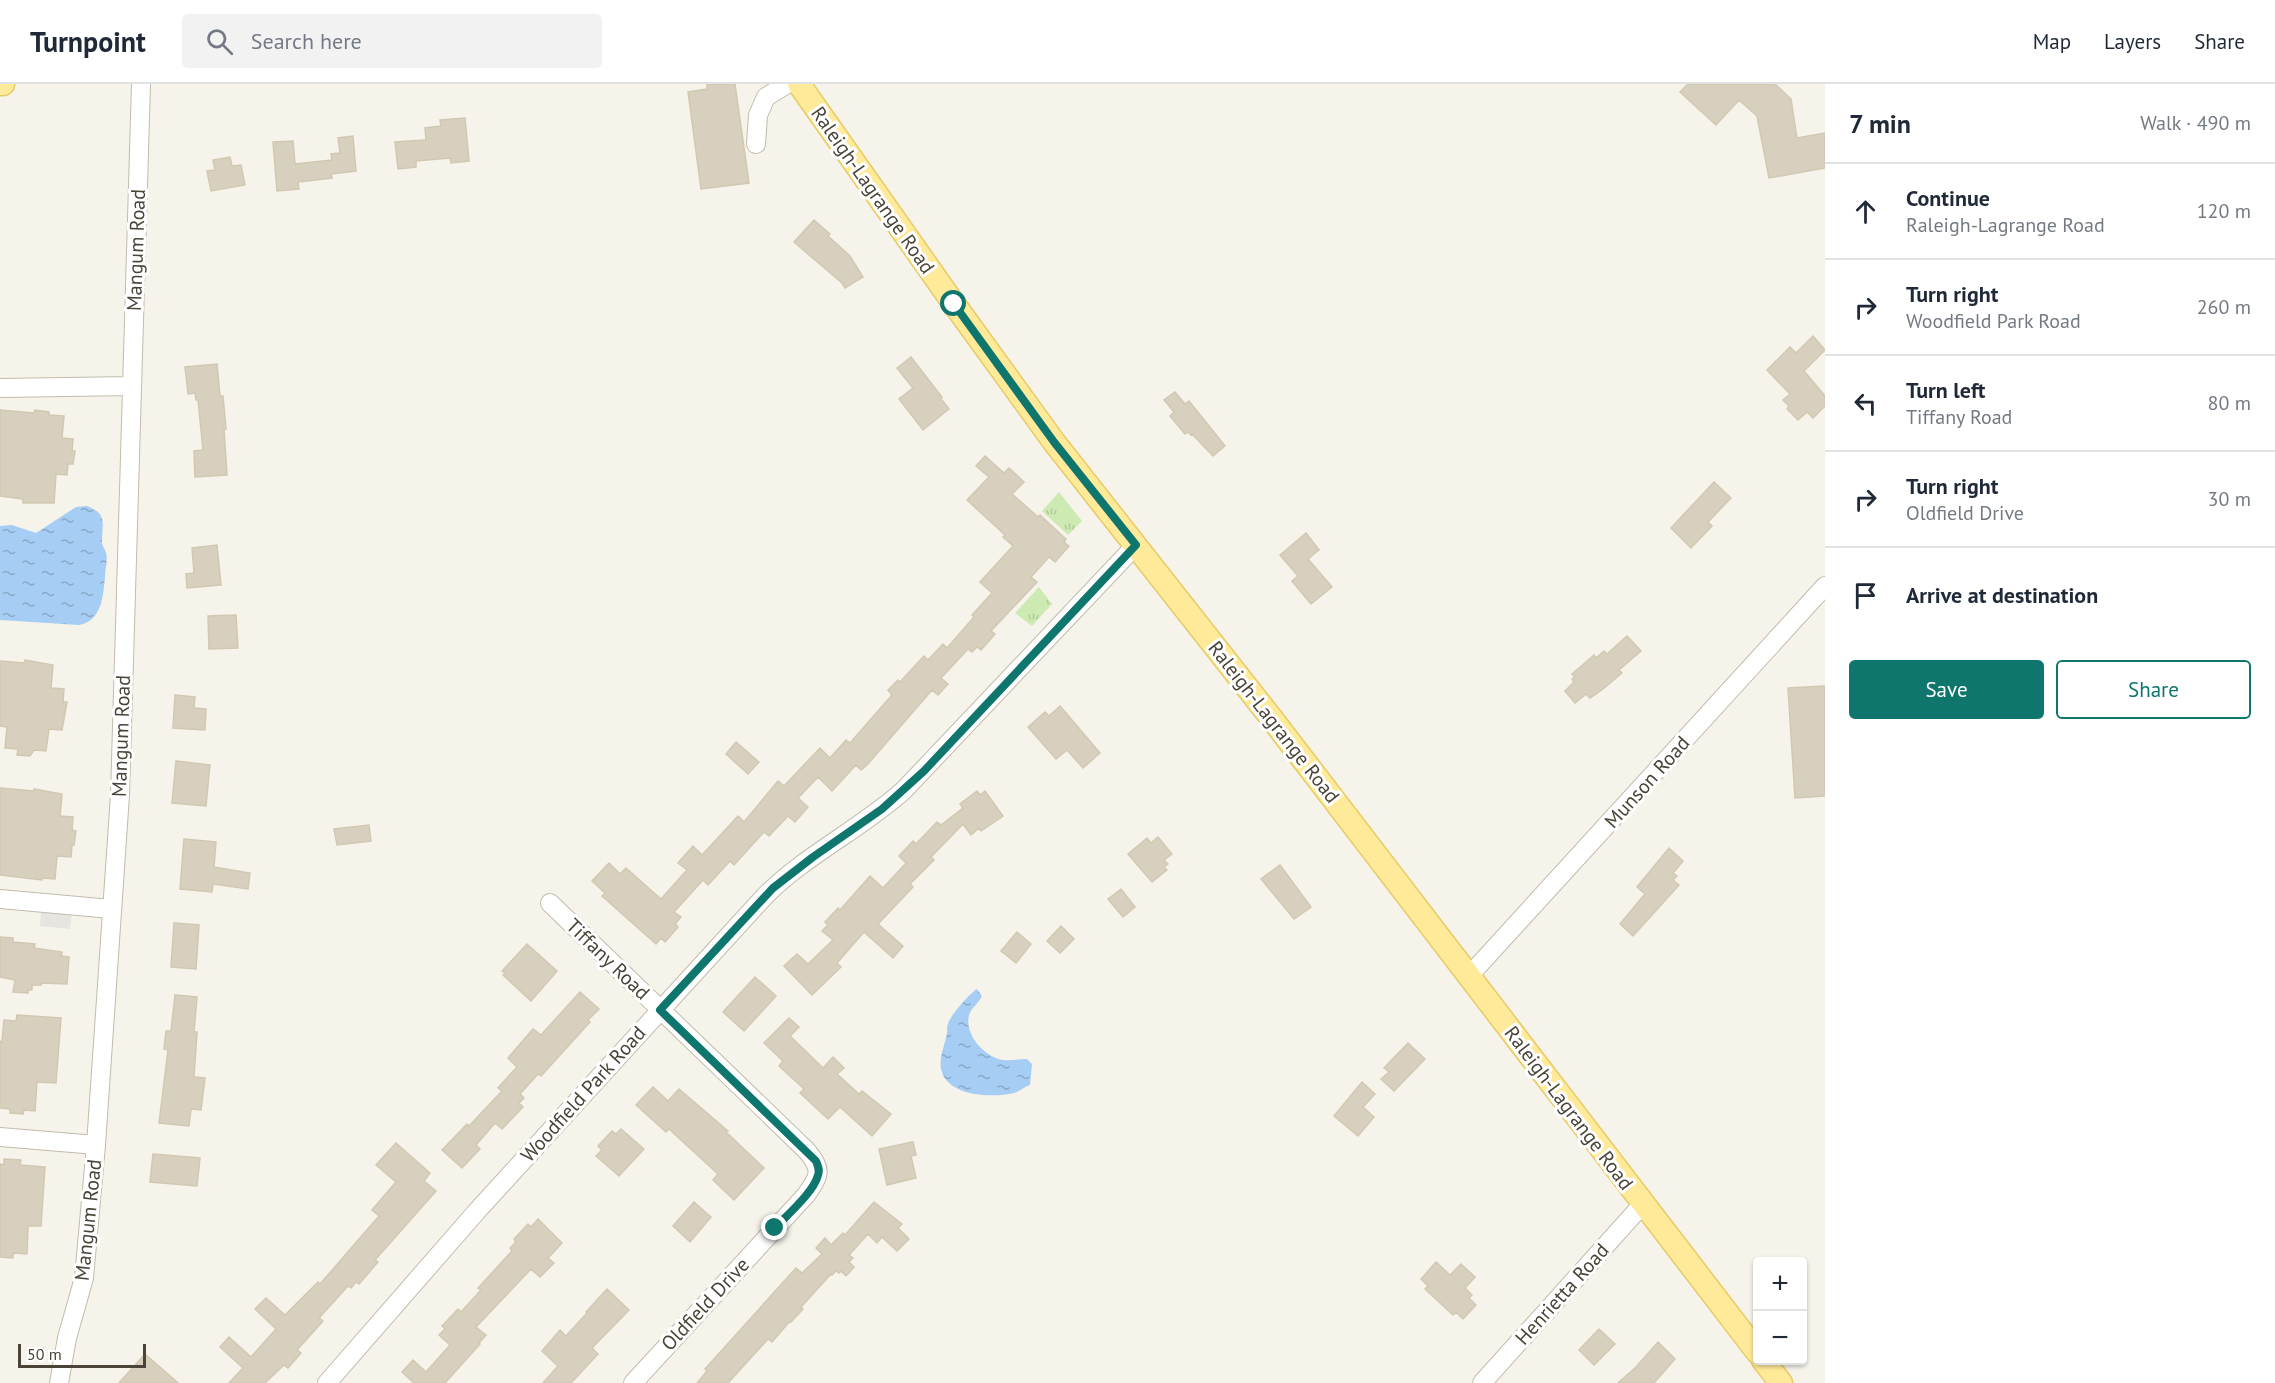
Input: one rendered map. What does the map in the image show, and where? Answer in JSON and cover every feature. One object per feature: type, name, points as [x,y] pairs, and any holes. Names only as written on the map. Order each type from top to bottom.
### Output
[{"type":"main road","name":"Raleigh-Lagrange Road","points":[[799,84],[1054,442],[1279,728],[1642,1205],[1753,1347]]},
{"type":"main road","points":[[1767,1365],[1781,1383]]},
{"type":"street","name":"Mangum Road","points":[[59,1383],[67,1338],[84,1278],[96,1144],[120,795],[141,84]]},
{"type":"street","points":[[756,144],[758,115],[766,97],[787,84]]},
{"type":"street","points":[[0,388],[132,386]]},
{"type":"street","name":"Woodfield Park Road","points":[[327,1383],[477,1211],[773,888],[882,809],[924,771],[1136,545]]},
{"type":"street","name":"Munson Road","points":[[1468,977],[1825,586]]},
{"type":"street","points":[[0,899],[111,909]]},
{"type":"street","name":"Tiffany Road","points":[[550,903],[807,1150],[819,1168]]},
{"type":"street","points":[[0,1137],[96,1144]]},
{"type":"street","name":"Oldfield Drive","points":[[633,1383],[806,1195],[818,1176],[819,1168]]},
{"type":"street","name":"Henrietta Road","points":[[1482,1383],[1642,1205]]},
{"type":"green space","points":[[1059,492],[1082,521],[1068,535],[1042,511]]},
{"type":"green space","points":[[1039,587],[1052,604],[1032,626],[1015,613]]},
{"type":"shaded area","points":[[41,911],[72,914],[70,929],[40,926]]},
{"type":"water","points":[[87,506],[101,516],[102,544],[107,556],[103,592],[97,613],[87,623],[79,625],[0,620],[0,526],[12,525],[36,533],[76,507]]},
{"type":"water","points":[[977,989],[982,996],[970,1012],[968,1023],[977,1044],[996,1058],[1027,1059],[1032,1064],[1030,1085],[1014,1093],[983,1095],[961,1090],[945,1078],[941,1069],[941,1055],[949,1021]]},
{"type":"building","points":[[707,84],[735,84],[749,183],[701,189],[688,92],[707,89]]},
{"type":"building","points":[[1688,84],[1775,84],[1791,99],[1797,138],[1825,133],[1825,168],[1769,178],[1757,116],[1739,100],[1716,125],[1680,92]]},
{"type":"building","points":[[465,118],[469,161],[451,163],[450,158],[416,161],[416,167],[398,169],[395,142],[426,140],[425,128],[441,126],[440,120]]},
{"type":"building","points":[[353,136],[356,171],[331,174],[332,178],[298,182],[299,189],[277,191],[273,142],[293,141],[295,164],[332,160],[331,154],[340,153],[338,138]]},
{"type":"building","points":[[230,157],[232,166],[241,165],[245,185],[211,191],[207,171],[215,170],[213,160]]},
{"type":"building","points":[[814,220],[850,256],[863,277],[845,288],[794,242]]},
{"type":"building","points":[[1813,336],[1825,350],[1804,371],[1825,396],[1825,406],[1813,418],[1807,412],[1798,420],[1787,409],[1789,406],[1783,400],[1790,394],[1767,370],[1790,347],[1796,353]]},
{"type":"building","points":[[911,357],[949,409],[923,430],[899,399],[913,388],[897,368]]},
{"type":"building","points":[[217,364],[226,429],[224,429],[227,475],[195,477],[194,451],[203,450],[198,400],[196,400],[195,393],[188,394],[185,367]]},
{"type":"building","points":[[1175,392],[1185,404],[1189,401],[1225,446],[1213,456],[1192,434],[1188,432],[1185,434],[1170,416],[1174,412],[1164,400]]},
{"type":"building","points":[[0,410],[34,413],[35,410],[49,412],[49,415],[64,416],[62,438],[73,439],[72,451],[75,451],[73,464],[68,464],[67,475],[56,474],[54,503],[23,503],[23,499],[0,496]]},
{"type":"building","points":[[985,456],[1004,473],[1009,468],[1024,482],[1012,494],[1038,517],[1040,515],[1066,539],[1064,542],[1069,546],[1055,562],[1049,557],[1031,577],[1037,582],[991,631],[995,634],[981,650],[977,647],[972,652],[968,649],[941,678],[948,684],[938,695],[932,690],[867,765],[861,770],[856,765],[832,791],[818,777],[798,798],[808,807],[795,822],[788,816],[769,836],[764,832],[734,865],[730,861],[708,885],[703,880],[674,912],[681,917],[675,924],[678,927],[665,942],[661,938],[656,944],[602,896],[605,893],[592,881],[609,863],[620,874],[626,868],[661,899],[687,870],[678,863],[693,846],[702,855],[738,816],[744,822],[778,781],[784,786],[820,748],[830,758],[846,740],[850,743],[892,695],[888,690],[898,680],[900,682],[924,656],[928,660],[943,644],[947,648],[992,593],[980,582],[1013,546],[1003,537],[1005,535],[967,500],[989,477],[976,466]]},
{"type":"building","points":[[1714,482],[1731,498],[1708,522],[1712,526],[1691,548],[1671,528]]},
{"type":"building","points":[[1306,533],[1319,550],[1308,559],[1332,587],[1311,604],[1292,581],[1298,576],[1280,555]]},
{"type":"building","points":[[217,545],[221,585],[187,588],[186,574],[194,573],[192,548]]},
{"type":"building","points":[[236,615],[238,648],[209,649],[208,616]]},
{"type":"building","points":[[1627,636],[1641,651],[1619,670],[1622,673],[1603,689],[1590,698],[1586,694],[1575,703],[1565,691],[1574,682],[1572,679],[1575,677],[1572,674],[1594,655],[1596,658],[1604,651],[1607,654]]},
{"type":"building","points":[[25,660],[53,665],[51,688],[64,689],[63,702],[67,702],[62,730],[49,729],[46,751],[34,750],[30,756],[17,755],[18,749],[5,748],[7,727],[0,726],[0,661],[24,663]]},
{"type":"building","points":[[1825,686],[1825,796],[1795,798],[1788,688]]},
{"type":"building","points":[[175,695],[195,697],[194,708],[206,709],[205,730],[173,728]]},
{"type":"building","points":[[1060,706],[1100,753],[1083,768],[1067,750],[1056,759],[1028,727],[1045,712],[1049,716]]},
{"type":"building","points":[[736,742],[759,762],[748,774],[726,754]]},
{"type":"building","points":[[176,761],[210,765],[206,806],[172,803]]},
{"type":"building","points":[[0,788],[34,791],[34,789],[62,794],[60,816],[73,817],[72,830],[76,831],[71,857],[57,856],[55,879],[42,878],[42,880],[0,875]]},
{"type":"building","points":[[977,791],[980,795],[985,791],[1003,816],[981,831],[979,828],[971,835],[963,824],[931,857],[934,860],[910,884],[913,887],[878,924],[903,946],[893,958],[864,932],[837,963],[841,967],[812,995],[784,966],[797,954],[808,964],[833,940],[822,931],[828,925],[825,922],[838,908],[840,910],[870,876],[883,888],[906,863],[899,856],[913,841],[916,844],[937,822],[941,825],[963,808],[960,804]]},
{"type":"building","points":[[369,825],[371,841],[337,845],[334,829]]},
{"type":"building","points":[[1158,837],[1172,854],[1164,860],[1168,864],[1164,867],[1167,870],[1152,882],[1128,854],[1147,838],[1151,843]]},
{"type":"building","points":[[184,839],[216,842],[214,867],[250,873],[248,889],[213,884],[212,892],[180,889]]},
{"type":"building","points":[[1669,848],[1683,861],[1673,873],[1677,876],[1673,880],[1679,885],[1633,936],[1620,924],[1645,894],[1637,887]]},
{"type":"building","points":[[1280,865],[1311,907],[1294,919],[1261,879]]},
{"type":"building","points":[[1121,889],[1135,907],[1123,917],[1108,899]]},
{"type":"building","points":[[174,923],[199,925],[196,969],[171,967]]},
{"type":"building","points":[[1061,926],[1074,939],[1060,953],[1047,941]]},
{"type":"building","points":[[1017,932],[1031,944],[1016,963],[1001,951]]},
{"type":"building","points":[[0,937],[13,938],[13,942],[35,944],[34,948],[62,952],[61,956],[69,957],[67,984],[42,983],[32,985],[32,990],[28,990],[28,993],[13,992],[15,980],[0,977]]},
{"type":"building","points":[[527,944],[557,971],[531,1001],[503,975],[505,973],[502,971]]},
{"type":"building","points":[[755,977],[776,996],[744,1031],[723,1012]]},
{"type":"building","points":[[580,992],[599,1009],[541,1076],[538,1074],[520,1094],[524,1098],[519,1103],[523,1107],[502,1129],[495,1123],[476,1145],[480,1149],[462,1168],[442,1150],[467,1124],[469,1126],[502,1091],[498,1088],[517,1067],[508,1058],[533,1029],[541,1035]]},
{"type":"building","points":[[175,995],[197,997],[194,1077],[205,1078],[201,1110],[191,1109],[189,1126],[159,1123],[168,1050],[164,1049],[166,1031],[171,1031]]},
{"type":"building","points":[[17,1015],[61,1018],[56,1083],[37,1082],[35,1111],[24,1110],[23,1114],[10,1113],[10,1109],[0,1108],[0,1041],[2,1042],[4,1020],[16,1021]]},
{"type":"building","points":[[789,1018],[799,1027],[790,1036],[823,1068],[833,1057],[844,1068],[837,1074],[859,1094],[862,1091],[891,1114],[872,1136],[840,1107],[828,1119],[800,1093],[804,1089],[779,1066],[783,1061],[764,1043]]},
{"type":"building","points":[[1408,1043],[1425,1059],[1394,1091],[1381,1079],[1389,1072],[1384,1068]]},
{"type":"building","points":[[1362,1082],[1375,1094],[1363,1107],[1374,1117],[1358,1136],[1334,1116]]},
{"type":"building","points":[[653,1087],[668,1101],[679,1089],[728,1131],[726,1132],[764,1168],[734,1200],[713,1180],[718,1174],[669,1129],[666,1132],[636,1105]]},
{"type":"building","points":[[621,1129],[644,1149],[619,1176],[596,1156],[602,1150],[598,1146],[612,1131],[616,1134]]},
{"type":"building","points":[[913,1142],[916,1155],[911,1156],[916,1178],[887,1185],[879,1149]]},
{"type":"building","points":[[396,1143],[430,1173],[424,1181],[436,1191],[375,1260],[378,1262],[359,1284],[356,1282],[351,1288],[348,1286],[319,1318],[323,1321],[297,1350],[301,1353],[288,1368],[284,1365],[265,1383],[229,1383],[243,1368],[220,1347],[229,1337],[251,1357],[276,1329],[255,1309],[266,1298],[285,1315],[318,1282],[320,1284],[379,1216],[372,1210],[396,1182],[376,1165]]},
{"type":"building","points":[[153,1154],[200,1158],[197,1186],[150,1182]]},
{"type":"building","points":[[4,1159],[21,1160],[20,1165],[45,1167],[41,1226],[28,1226],[27,1254],[13,1253],[13,1258],[0,1257],[0,1164],[4,1165]]},
{"type":"building","points":[[694,1202],[711,1217],[690,1242],[673,1226]]},
{"type":"building","points":[[874,1202],[902,1224],[898,1228],[909,1239],[897,1251],[882,1237],[877,1243],[868,1234],[849,1255],[853,1258],[849,1262],[854,1267],[846,1276],[841,1271],[831,1274],[801,1307],[803,1309],[791,1322],[772,1342],[768,1339],[728,1383],[697,1383],[707,1371],[705,1369],[796,1268],[802,1273],[822,1254],[816,1248],[825,1238],[831,1245],[843,1233],[845,1235]]},
{"type":"building","points":[[538,1219],[562,1243],[548,1258],[554,1263],[540,1277],[531,1269],[476,1327],[486,1335],[445,1383],[414,1383],[402,1372],[413,1360],[426,1372],[450,1345],[439,1335],[445,1329],[442,1326],[458,1309],[461,1312],[481,1290],[478,1288],[512,1251],[510,1248],[516,1242],[514,1239],[528,1224],[531,1227]]},
{"type":"building","points":[[1436,1262],[1450,1275],[1461,1264],[1475,1277],[1465,1288],[1472,1295],[1469,1298],[1476,1305],[1463,1319],[1456,1312],[1453,1315],[1425,1289],[1428,1286],[1421,1279]]},
{"type":"building","points":[[607,1289],[629,1310],[592,1348],[598,1354],[571,1383],[543,1383],[558,1366],[542,1351],[560,1330],[566,1336]]},
{"type":"building","points":[[1599,1329],[1615,1344],[1594,1365],[1579,1350]]},
{"type":"building","points":[[1658,1342],[1675,1359],[1654,1383],[1618,1383],[1636,1367]]},
{"type":"building","points":[[145,1354],[178,1383],[119,1383]]},
{"type":"route","points":[[775,1228],[806,1195],[818,1176],[819,1168],[816,1161],[660,1010],[773,888],[882,809],[924,771],[1105,575],[1136,545],[1054,442],[954,304]]}]
